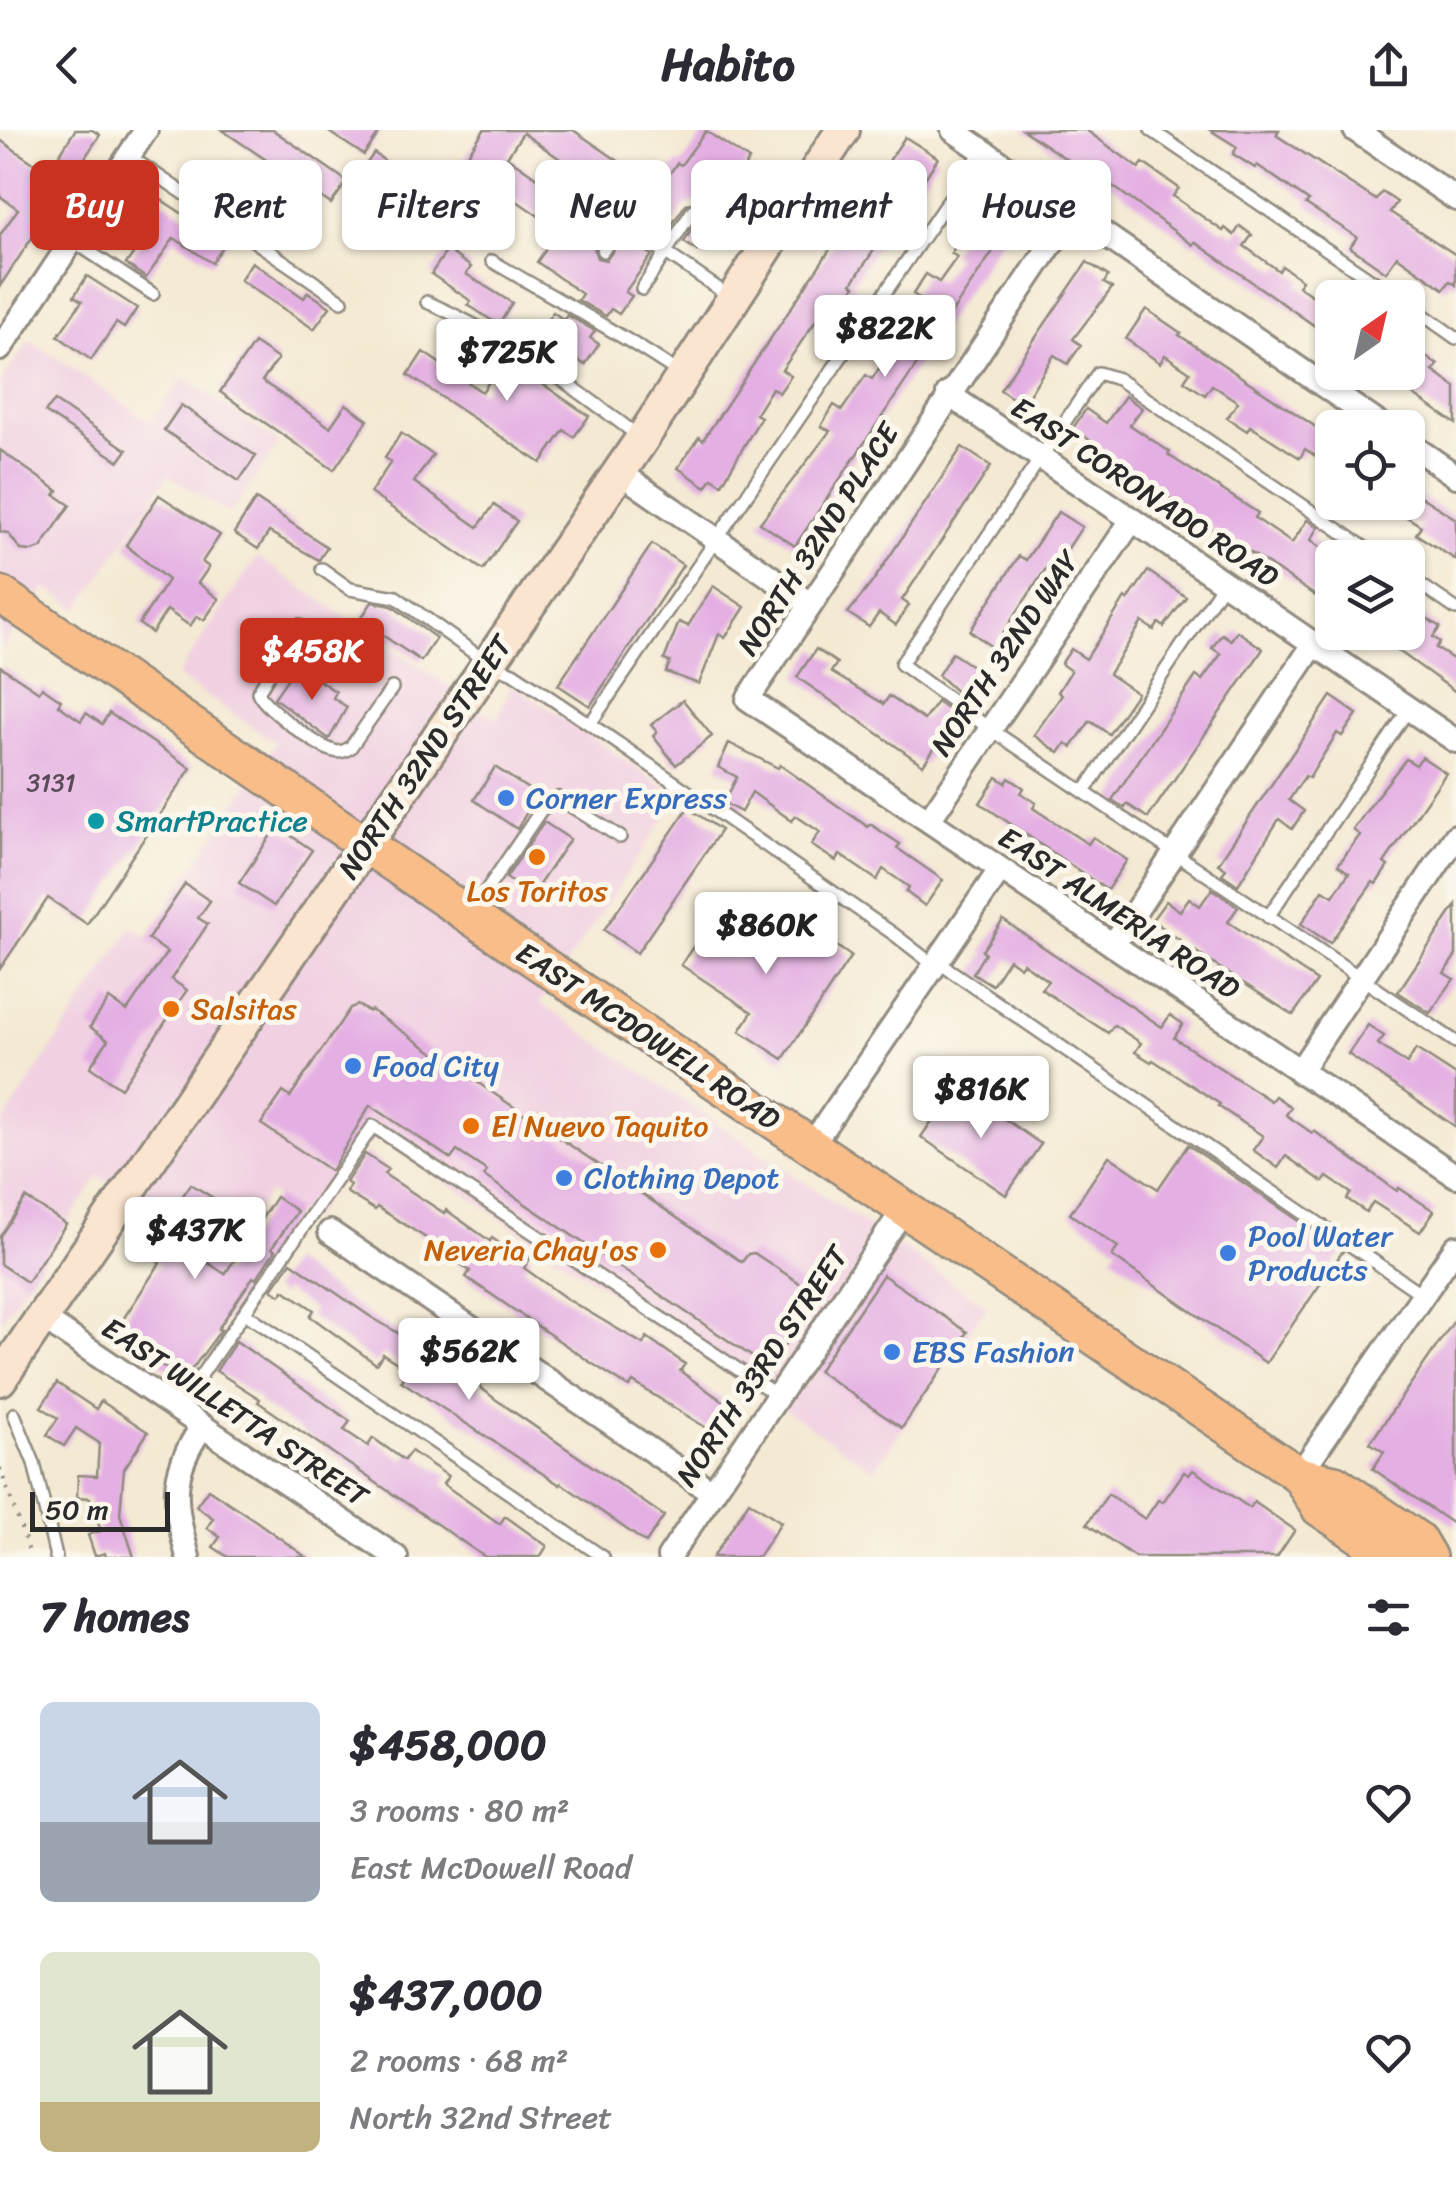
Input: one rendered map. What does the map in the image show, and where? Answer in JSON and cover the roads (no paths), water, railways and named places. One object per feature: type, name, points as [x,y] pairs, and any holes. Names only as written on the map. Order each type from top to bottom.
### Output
[{"type":"main road","name":"NORTH 32ND STREET","points":[[0,1379],[642,439],[842,130]]},
{"type":"main road","name":"EAST MCDOWELL ROAD","points":[[0,594],[1299,1475],[1318,1508],[1411,1553]]},
{"type":"street","points":[[127,160],[146,130]]},
{"type":"street","points":[[952,130],[997,160]]},
{"type":"street","points":[[1355,130],[1456,199]]},
{"type":"street","points":[[1111,239],[1359,410]]},
{"type":"street","points":[[0,349],[67,250]]},
{"type":"street","name":"NORTH 32ND PLACE","points":[[748,699],[1046,250]]},
{"type":"street","name":"EAST CORONADO ROAD","points":[[948,394],[1456,741]]},
{"type":"street","points":[[1425,455],[1456,476]]},
{"type":"street","points":[[619,472],[810,604]]},
{"type":"street","name":"NORTH 32ND WAY","points":[[928,820],[1132,520]]},
{"type":"street","points":[[1113,945],[1314,644]]},
{"type":"street","name":"EAST ALMERIA ROAD","points":[[748,699],[1456,1176]]},
{"type":"street","points":[[1299,1072],[1456,836]]},
{"type":"street","points":[[810,1146],[1000,870]]},
{"type":"street","name":"NORTH 33RD STREET","points":[[669,1557],[904,1209]]},
{"type":"street","points":[[330,1232],[712,1492]]},
{"type":"street","points":[[1299,1475],[1456,1247]]},
{"type":"street","name":"EAST WILLETTA STREET","points":[[41,1317],[396,1557]]},
{"type":"street","points":[[189,1556],[174,1491],[183,1457],[202,1426]]},
{"type":"lane","points":[[1152,130],[1372,280]]},
{"type":"lane","points":[[590,724],[982,150]]},
{"type":"lane","points":[[130,156],[342,300]]},
{"type":"lane","points":[[642,289],[691,213]]},
{"type":"lane","points":[[87,250],[153,294]]},
{"type":"lane","points":[[660,250],[732,298]]},
{"type":"lane","points":[[492,261],[589,319],[626,336],[683,375]]},
{"type":"lane","points":[[427,302],[475,323],[531,358],[642,439]]},
{"type":"lane","points":[[1425,316],[1456,338]]},
{"type":"lane","points":[[1354,540],[1118,378],[1098,373],[901,664],[990,729],[1455,1038]]},
{"type":"lane","points":[[322,570],[350,588],[396,597],[488,662],[514,673],[1424,1294]]},
{"type":"lane","points":[[1084,792],[1224,583]]},
{"type":"lane","points":[[1425,588],[1456,609]]},
{"type":"lane","points":[[300,625],[258,692],[260,700],[272,710],[323,746],[333,751],[350,748],[392,688]]},
{"type":"lane","points":[[1268,916],[1409,709]]},
{"type":"lane","points":[[470,916],[548,804],[558,798],[620,837]]},
{"type":"lane","points":[[177,1410],[372,1126],[778,1396]]},
{"type":"lane","points":[[244,1313],[603,1557]]},
{"type":"lane","points":[[14,1414],[34,1463],[56,1557]]},
{"type":"place","name":"Corner Express","points":[[506,798]]},
{"type":"place","name":"SmartPractice","points":[[96,821]]},
{"type":"place","name":"Los Toritos","points":[[537,857]]},
{"type":"place","name":"Salsitas","points":[[171,1009]]},
{"type":"place","name":"Food City","points":[[353,1066]]},
{"type":"place","name":"El Nuevo Taquito","points":[[471,1126]]},
{"type":"place","name":"Clothing Depot","points":[[564,1178]]},
{"type":"place","name":"Neveria Chay'os","points":[[658,1250]]},
{"type":"place","name":"Pool Water Products","points":[[1228,1253]]},
{"type":"place","name":"EBS Fashion","points":[[892,1352]]}]
